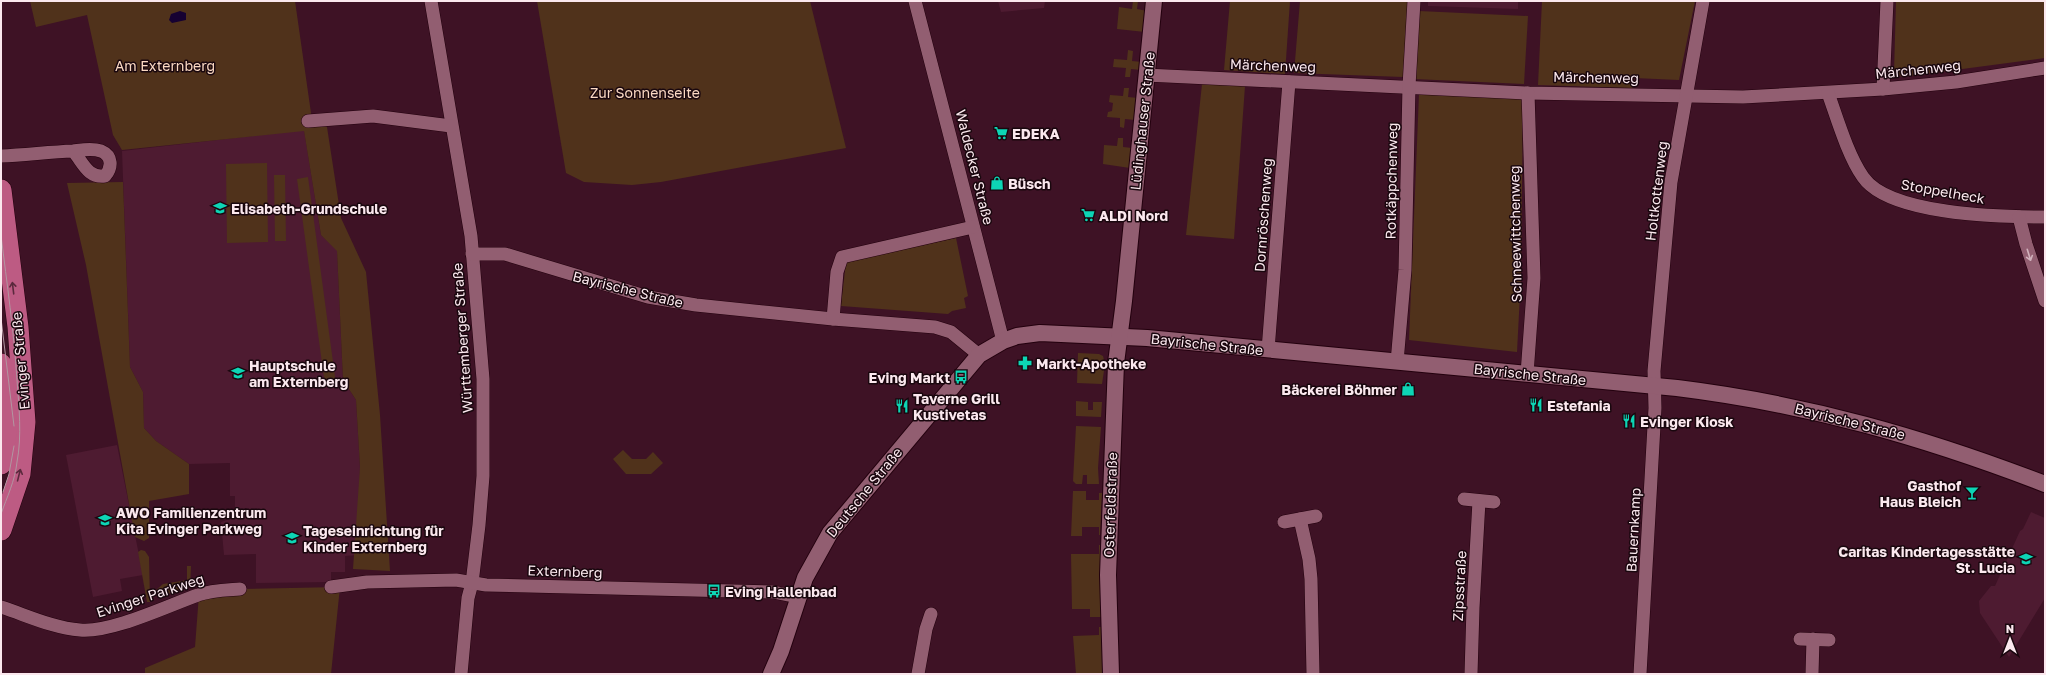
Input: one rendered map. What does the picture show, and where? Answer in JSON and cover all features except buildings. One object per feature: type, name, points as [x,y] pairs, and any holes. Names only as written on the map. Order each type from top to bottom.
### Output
[{"type":"main road","name":"Evinger Straße","points":[[1,190],[18,326],[25,422],[20,474],[1,530]]},
{"type":"main road","name":"Evinger Straße","points":[[1,364],[7,427],[1,464]]},
{"type":"street","name":"Württemberger Straße","points":[[431,1],[472,254],[483,379],[483,476],[472,583],[468,598],[460,674]]},
{"type":"street","name":"Waldecker Straße","points":[[915,1],[1003,341]]},
{"type":"street","name":"Lüdinghauser Straße","points":[[1120,337],[1154,1]]},
{"type":"street","name":"Rotkäppchenweg","points":[[1397,362],[1405,270],[1409,86],[1414,1]]},
{"type":"street","name":"Holtkottenweg","points":[[1655,387],[1654,371],[1671,182],[1704,1]]},
{"type":"street","points":[[1883,89],[1887,1]]},
{"type":"street","name":"Märchenweg","points":[[1146,75],[1409,86],[1528,93],[1686,94],[1743,97],[1828,93],[1956,82],[2045,68]]},
{"type":"street","name":"Dornröschenweg","points":[[1268,350],[1289,82]]},
{"type":"street","name":"Schneewittchenweg","points":[[1527,374],[1534,278],[1528,93]]},
{"type":"street","name":"Stoppelheck","points":[[1828,93],[1855,163],[1862,177],[1873,189],[1887,197],[1924,207],[1983,215],[2045,217]]},
{"type":"street","points":[[308,121],[373,116],[451,126]]},
{"type":"street","points":[[1,156],[73,151]]},
{"type":"street","points":[[2019,217],[2028,251],[2045,301]]},
{"type":"street","points":[[833,319],[837,272],[842,257],[973,227]]},
{"type":"street","name":"Bayrische Straße","points":[[472,254],[505,254],[648,296],[696,305],[833,319],[943,328],[951,332],[979,355]]},
{"type":"street","name":"Bayrische Straße","points":[[1003,341],[1017,336],[1040,334],[1120,337],[1527,374],[1744,397],[1838,416],[1921,440],[2045,484]]},
{"type":"street","name":"Osterfeldstraße","points":[[1111,674],[1108,575],[1116,363],[1120,337]]},
{"type":"street","name":"Deutsche Straße","points":[[771,674],[781,651],[805,578],[830,533],[979,355],[1003,341]]},
{"type":"street","name":"Bauernkamp","points":[[1640,674],[1655,387]]},
{"type":"street","points":[[1464,499],[1494,502]]},
{"type":"street","name":"Zipsstraße","points":[[1471,674],[1479,501]]},
{"type":"street","points":[[1284,522],[1316,516]]},
{"type":"street","points":[[1300,519],[1311,579],[1314,674]]},
{"type":"street","name":"Externberg","points":[[331,587],[367,582],[456,580],[486,585],[773,592],[798,597]]},
{"type":"street","name":"Evinger Parkweg","points":[[1,607],[64,627],[80,630],[97,630],[113,626],[199,594],[219,590],[240,589]]},
{"type":"street","points":[[918,674],[926,629],[932,614]]},
{"type":"street","points":[[1800,638],[1829,640]]},
{"type":"street","points":[[1812,674],[1813,639]]},
{"type":"shaded area","points":[[998,1],[1045,1],[1044,8],[1001,12]]},
{"type":"shaded area","points":[[1428,1],[1518,1],[1518,9],[1428,6]]},
{"type":"shaded area","points":[[180,11],[186,13],[186,20],[172,23],[169,20],[171,14]]},
{"type":"shaded area","points":[[304,130],[321,235],[337,250],[343,380],[356,400],[360,467],[358,555],[345,556],[345,572],[331,572],[331,582],[256,583],[256,554],[224,555],[221,522],[233,518],[235,515],[235,496],[230,496],[230,463],[189,464],[156,441],[144,428],[143,392],[130,367],[122,151]]},
{"type":"shaded area","name":"AWO Familienzentrum Kita Evinger Parkweg","points":[[117,445],[143,575],[120,579],[122,591],[93,597],[66,455]]},
{"type":"shaded area","name":"Caritas Kindertagesstätte St. Lucia","points":[[2031,512],[2045,518],[2045,598],[2009,657],[1980,613],[1979,601],[1991,586],[1995,586],[2020,531],[2023,529]]},
{"type":"green space","name":"Am Externberg","points":[[30,1],[295,1],[312,120],[327,127],[341,218],[366,272],[380,415],[390,571],[353,569],[360,467],[356,400],[343,380],[337,251],[321,235],[304,131],[122,150],[113,135],[87,15],[36,27]]},
{"type":"green space","name":"Zur Sonnenseite","points":[[537,1],[810,1],[846,148],[661,182],[632,185],[584,182],[566,173]]},
{"type":"green space","points":[[1133,1],[1138,1],[1137,9],[1147,11],[1145,32],[1117,29],[1119,7],[1132,9]]},
{"type":"green space","points":[[1230,1],[1290,1],[1285,74],[1224,70]]},
{"type":"green space","points":[[1300,1],[1410,1],[1403,77],[1294,73]]},
{"type":"green space","points":[[1542,1],[1695,1],[1679,80],[1634,78],[1632,88],[1538,85]]},
{"type":"green space","points":[[1896,1],[2045,1],[2045,58],[1902,77],[1894,73]]},
{"type":"green space","points":[[1419,11],[1528,16],[1524,84],[1414,79]]},
{"type":"green space","points":[[1128,50],[1133,51],[1132,61],[1142,62],[1141,70],[1131,69],[1130,77],[1125,77],[1126,68],[1113,67],[1114,59],[1127,60]]},
{"type":"green space","points":[[1202,84],[1245,86],[1234,239],[1186,235]]},
{"type":"green space","points":[[1124,88],[1129,88],[1128,97],[1138,98],[1135,120],[1125,119],[1124,128],[1120,127],[1120,118],[1107,117],[1108,112],[1112,111],[1113,103],[1109,102],[1110,95],[1123,96]]},
{"type":"green space","points":[[1419,94],[1523,97],[1521,275],[1517,352],[1409,340]]},
{"type":"green space","points":[[1118,138],[1123,138],[1123,147],[1132,148],[1130,168],[1103,164],[1104,145],[1117,146]]},
{"type":"green space","points":[[267,163],[268,242],[227,243],[226,164]]},
{"type":"green space","points":[[274,175],[285,175],[286,241],[275,241]]},
{"type":"green space","points":[[308,177],[336,384],[325,385],[297,179]]},
{"type":"green space","points":[[123,182],[130,367],[143,392],[144,428],[156,441],[189,464],[189,494],[149,501],[149,538],[144,541],[135,537],[86,265],[67,183]]},
{"type":"green space","points":[[956,238],[968,296],[964,298],[966,308],[952,311],[948,314],[841,306],[846,262]]},
{"type":"green space","points":[[1078,353],[1099,354],[1103,356],[1105,364],[1102,384],[1077,383]]},
{"type":"green space","points":[[1076,401],[1088,402],[1088,410],[1093,410],[1093,402],[1102,402],[1101,417],[1076,416]]},
{"type":"green space","points":[[1076,426],[1101,427],[1098,468],[1099,484],[1087,484],[1087,475],[1083,475],[1082,484],[1076,484],[1073,481]]},
{"type":"green space","points":[[623,450],[632,459],[646,459],[653,452],[663,463],[651,474],[626,474],[613,459]]},
{"type":"green space","points":[[1073,491],[1086,491],[1086,500],[1099,500],[1099,493],[1102,493],[1100,535],[1099,527],[1082,527],[1082,536],[1071,536]]},
{"type":"green space","points":[[1099,545],[1102,617],[1090,617],[1090,609],[1072,609],[1071,554],[1099,554]]},
{"type":"green space","points":[[141,550],[145,551],[149,557],[150,602],[147,602],[138,552]]},
{"type":"green space","points":[[187,566],[191,566],[190,587],[158,597],[156,590],[163,584],[187,580]]},
{"type":"green space","points":[[340,587],[331,674],[145,674],[145,668],[195,647],[199,594],[240,589]]},
{"type":"green space","points":[[1099,627],[1102,627],[1105,674],[1076,674],[1073,636],[1099,635]]},
{"type":"tram line","points":[[1,235],[14,344],[20,432],[16,469],[1,514]]},
{"type":"tram line","points":[[1,318],[14,426]]},
{"type":"tram line","points":[[3,492],[9,474],[14,446]]},
{"type":"place","name":"EDEKA","points":[[1001,133]]},
{"type":"place","name":"Büsch","points":[[997,183]]},
{"type":"place","name":"Elisabeth-Grundschule","points":[[220,208]]},
{"type":"place","name":"ALDI Nord","points":[[1088,215]]},
{"type":"place","name":"Markt-Apotheke","points":[[1025,363]]},
{"type":"place","name":"Hauptschule am Externberg","points":[[238,373]]},
{"type":"place","name":"Eving Markt","points":[[961,377]]},
{"type":"place","name":"Bäckerei Böhmer","points":[[1408,389]]},
{"type":"place","name":"Estefania","points":[[1536,405]]},
{"type":"place","name":"Taverne Grill Kustivetas","points":[[902,406]]},
{"type":"place","name":"Evinger Kiosk","points":[[1629,421]]},
{"type":"place","name":"Gasthof Haus Bleich","points":[[1972,493]]},
{"type":"place","name":"AWO Familienzentrum Kita Evinger Parkweg","points":[[105,520]]},
{"type":"place","name":"Tageseinrichtung für Kinder Externberg","points":[[292,538]]},
{"type":"place","name":"Caritas Kindertagesstätte St. Lucia","points":[[2026,559]]},
{"type":"place","name":"Eving Hallenbad","points":[[714,591]]}]
